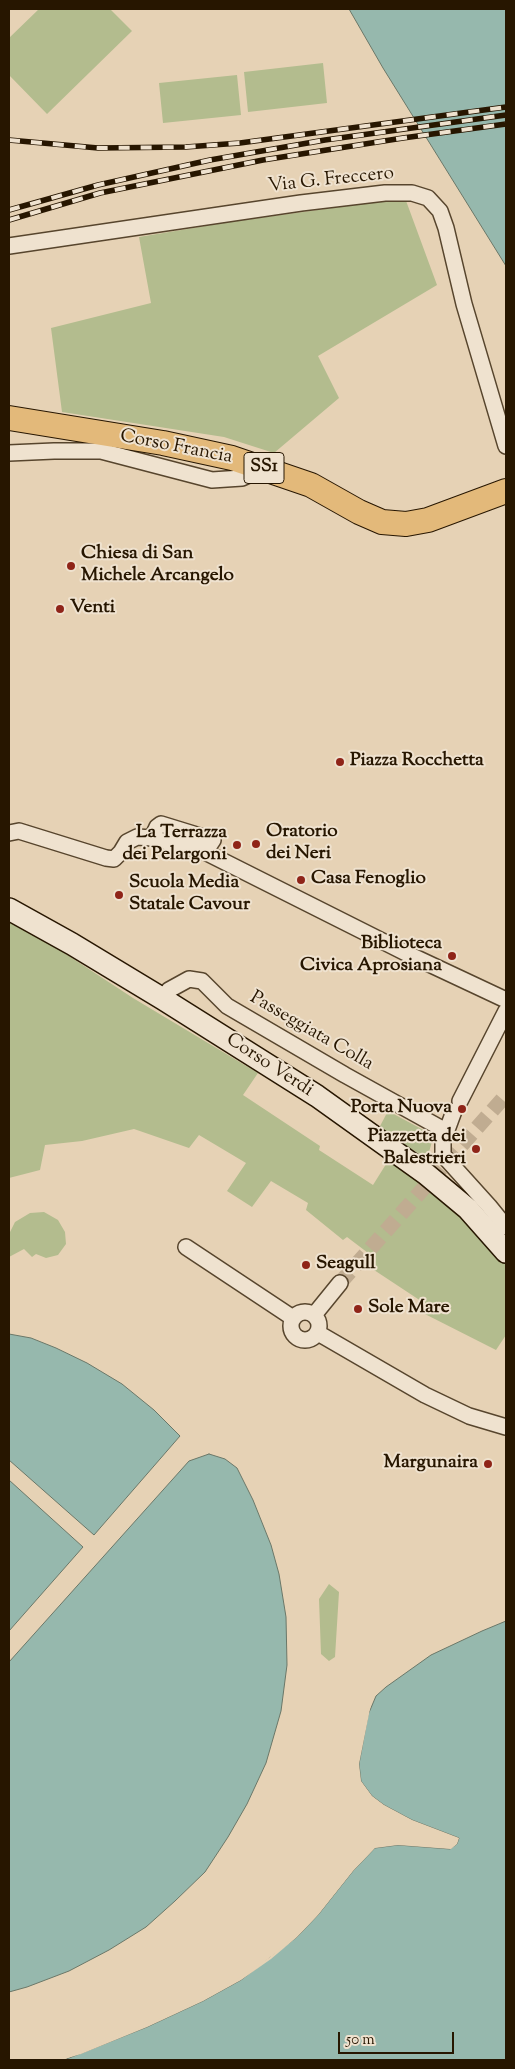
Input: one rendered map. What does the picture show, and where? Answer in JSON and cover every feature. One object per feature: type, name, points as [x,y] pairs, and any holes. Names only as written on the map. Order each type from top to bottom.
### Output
[{"type":"main road","name":"Corso Francia","points":[[9,418],[163,443],[232,458],[310,485],[359,512],[382,522],[406,524],[428,520],[506,491]]},
{"type":"main road","name":"Corso Verdi","points":[[9,909],[72,944],[163,999],[317,1096],[426,1174],[468,1209],[506,1252]]},
{"type":"street","name":"Via G. Freccero","points":[[9,246],[301,203],[384,193],[412,193],[428,198],[440,211],[446,228],[464,304],[506,446]]},
{"type":"street","points":[[9,453],[54,451],[101,452],[212,480],[242,478],[264,468]]},
{"type":"street","points":[[9,834],[20,830],[88,854],[114,858],[121,852],[127,842],[137,837],[152,838],[205,852],[408,954],[506,1000]]},
{"type":"street","name":"Passeggiata Colla","points":[[163,999],[169,990],[189,979],[202,981],[227,1006],[446,1131]]},
{"type":"street","points":[[506,1011],[457,1106],[443,1142],[443,1155],[506,1227]]},
{"type":"street","points":[[186,1247],[294,1318]]},
{"type":"street","points":[[314,1315],[340,1283]]},
{"type":"street","points":[[305,1312],[314,1315],[319,1323],[318,1333],[311,1339],[298,1338],[292,1331],[291,1322],[294,1318],[305,1312]]},
{"type":"street","points":[[318,1333],[425,1395],[469,1416],[506,1427]]},
{"type":"green space","points":[[39,9],[110,9],[132,31],[47,114],[9,75],[9,38]]},
{"type":"green space","points":[[323,63],[327,103],[248,112],[244,72]]},
{"type":"green space","points":[[237,75],[241,115],[163,123],[159,83]]},
{"type":"green space","points":[[405,198],[437,285],[318,356],[339,398],[274,453],[224,437],[62,412],[51,328],[151,303],[139,237],[230,222]]},
{"type":"green space","points":[[9,921],[46,941],[133,998],[258,1073],[243,1095],[320,1146],[319,1150],[373,1185],[388,1161],[416,1177],[455,1210],[506,1262],[506,1335],[496,1350],[417,1310],[421,1301],[371,1268],[376,1259],[347,1237],[343,1240],[306,1210],[308,1203],[271,1181],[252,1207],[227,1191],[246,1163],[199,1135],[189,1148],[134,1129],[82,1141],[45,1145],[40,1170],[9,1178]]},
{"type":"green space","points":[[388,1111],[431,1134],[433,1138],[427,1159],[379,1128]]},
{"type":"green space","points":[[44,1212],[58,1220],[65,1232],[66,1244],[58,1255],[46,1258],[36,1254],[32,1257],[24,1249],[9,1257],[9,1234],[15,1222],[30,1213]]},
{"type":"green space","points":[[329,1584],[339,1592],[335,1657],[329,1661],[321,1654],[319,1599]]},
{"type":"water","points":[[349,9],[506,9],[506,266],[383,68]]},
{"type":"water","points":[[9,1334],[31,1338],[87,1363],[122,1384],[154,1410],[180,1436],[94,1535],[9,1460]]},
{"type":"water","points":[[209,1454],[225,1459],[237,1468],[253,1500],[271,1545],[279,1574],[286,1617],[287,1665],[281,1711],[266,1763],[247,1804],[205,1872],[146,1927],[109,1950],[69,1971],[9,1992],[9,1662],[189,1461]]},
{"type":"water","points":[[9,1480],[83,1547],[9,1631]]},
{"type":"water","points":[[506,1621],[506,2060],[64,2060],[147,2027],[203,2001],[241,1980],[297,1937],[375,1848],[398,1845],[450,1849],[457,1844],[459,1838],[412,1820],[384,1805],[372,1796],[361,1781],[359,1764],[368,1715],[376,1696],[431,1655]]},
{"type":"pier","points":[[371,1704],[359,1764],[361,1781],[372,1796],[384,1805],[412,1820],[459,1838],[457,1844],[451,1849],[398,1845],[375,1848],[297,1937],[271,1959],[241,1980],[203,2001],[147,2027],[81,2054],[61,2060],[146,2025],[202,1999],[239,1978],[270,1957],[296,1935],[351,1869],[374,1846],[398,1843],[450,1846],[455,1842],[456,1839],[411,1823],[382,1808],[370,1798],[359,1782],[357,1764],[359,1750],[366,1714]]},
{"type":"tunnel","points":[[340,1283],[506,1095]]},
{"type":"railway","points":[[9,140],[98,148],[186,147],[240,143],[506,107]]},
{"type":"railway","points":[[9,210],[98,185],[210,160],[325,140],[506,115]]},
{"type":"railway","points":[[9,220],[100,193],[263,160],[506,124]]},
{"type":"place","name":"Chiesa di San Michele Arcangelo","points":[[71,566]]},
{"type":"place","name":"Venti","points":[[60,609]]},
{"type":"place","name":"Piazza Rocchetta","points":[[340,762]]},
{"type":"place","name":"Oratorio dei Neri","points":[[256,844]]},
{"type":"place","name":"La Terrazza dei Pelargoni","points":[[237,845]]},
{"type":"place","name":"Casa Fenoglio","points":[[301,880]]},
{"type":"place","name":"Scuola Media Statale Cavour","points":[[119,895]]},
{"type":"place","name":"Biblioteca Civica Aprosiana","points":[[452,956]]},
{"type":"place","name":"Porta Nuova","points":[[462,1109]]},
{"type":"place","name":"Piazzetta dei Balestrieri","points":[[476,1149]]},
{"type":"place","name":"Seagull","points":[[306,1265]]},
{"type":"place","name":"Sole Mare","points":[[358,1309]]},
{"type":"place","name":"Margunaira","points":[[488,1464]]}]
